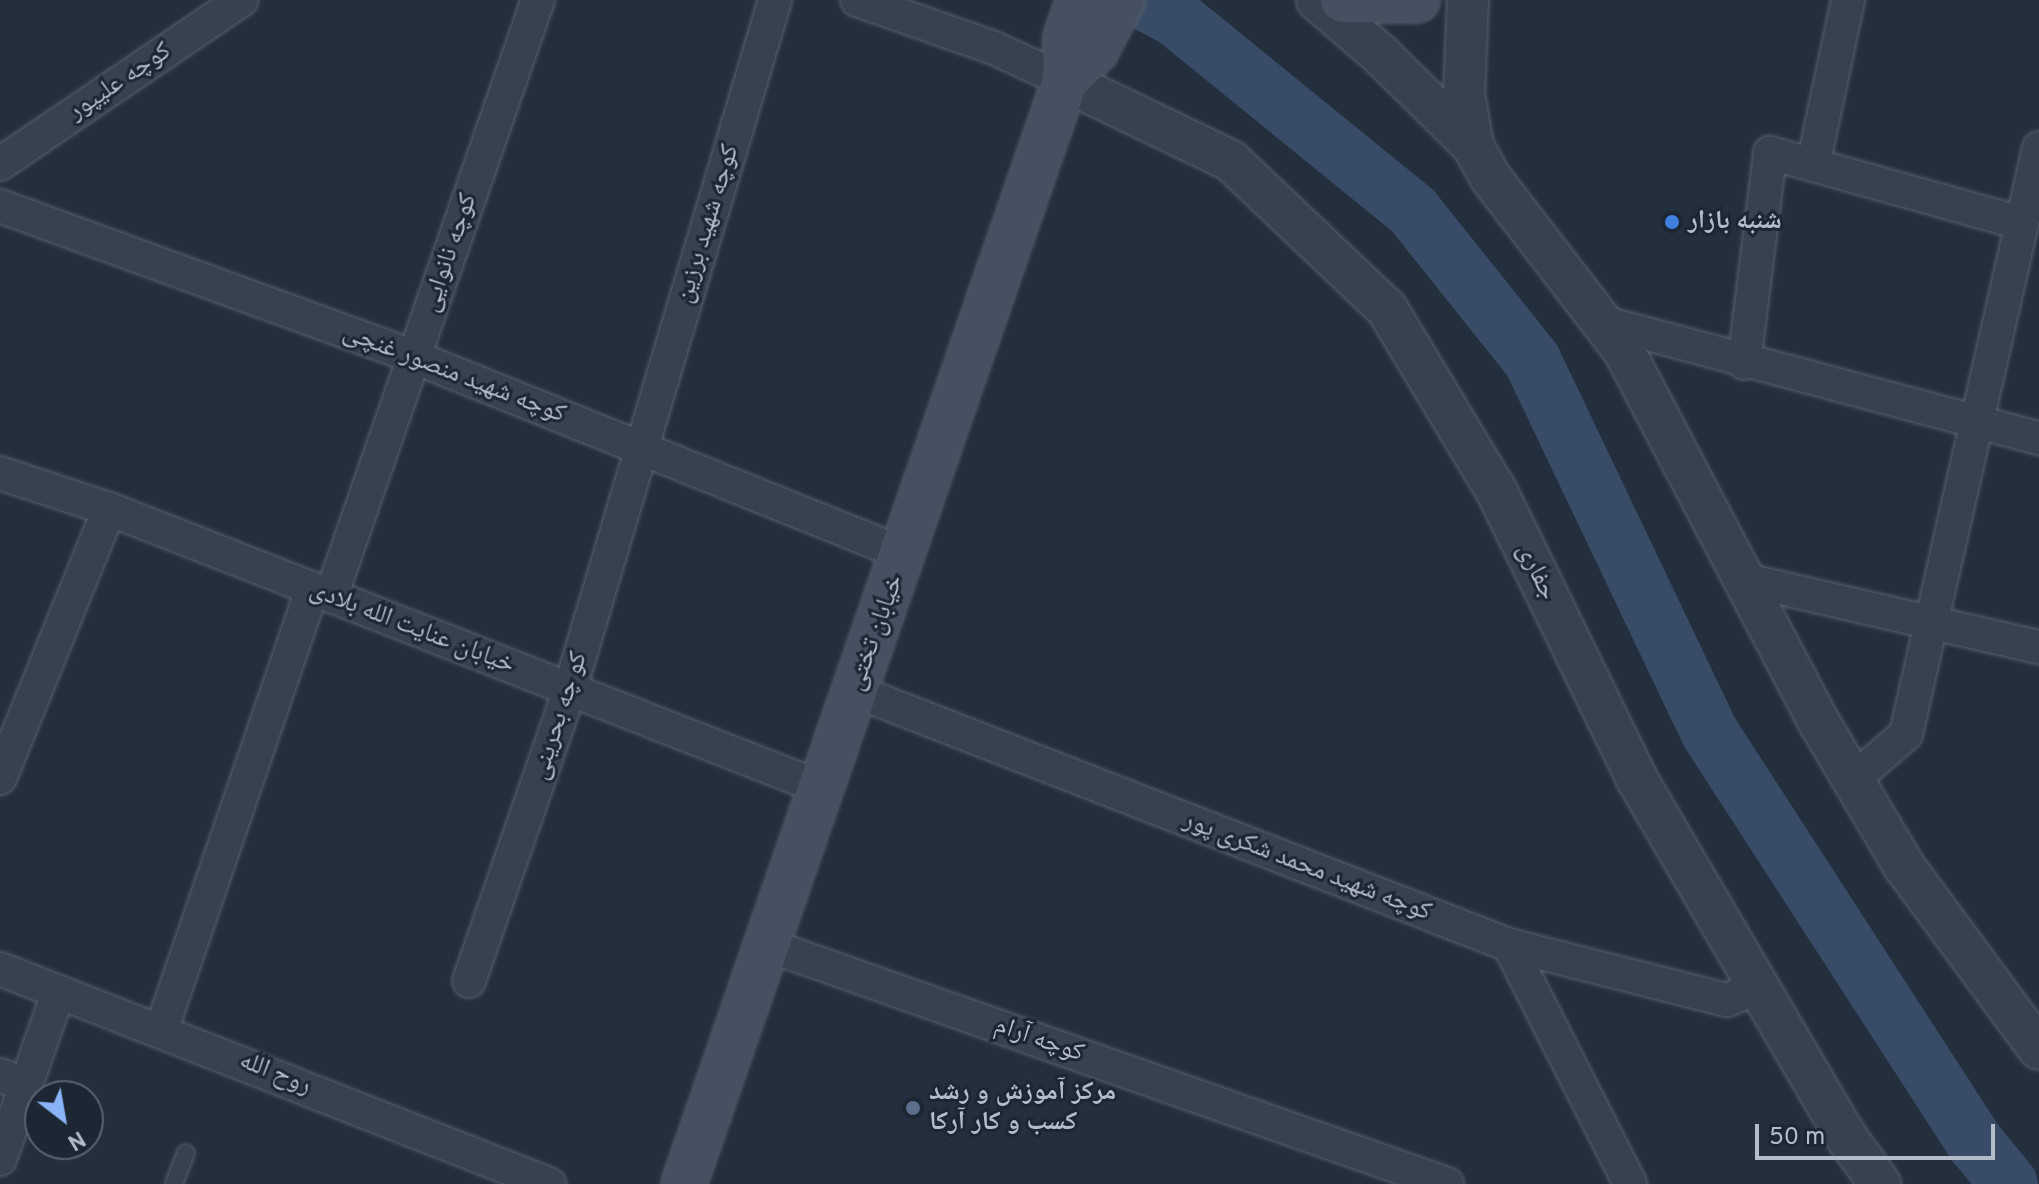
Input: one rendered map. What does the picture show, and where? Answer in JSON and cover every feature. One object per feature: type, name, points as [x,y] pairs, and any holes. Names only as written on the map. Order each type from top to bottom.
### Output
[{"type":"main road","name":"خیابان تختی","points":[[694,1181],[767,945],[904,554],[1080,29],[1122,0]]},
{"type":"main road","points":[[1343,0],[1417,0]]},
{"type":"street","name":"کوچه علیپور","points":[[0,164],[241,0]]},
{"type":"street","name":"کوچه نانوایی","points":[[162,1028],[322,593],[414,357],[538,0]]},
{"type":"street","name":"کوچه شهید برزین","points":[[642,448],[775,0]]},
{"type":"street","points":[[857,0],[994,48],[1065,81]]},
{"type":"street","points":[[1317,0],[1381,55],[1473,146],[1490,177],[1624,351],[1741,579],[1904,866],[2039,1049]]},
{"type":"street","points":[[1468,0],[1464,94],[1473,146]]},
{"type":"street","points":[[1813,165],[1848,0]]},
{"type":"street","name":"جفاری","points":[[1065,81],[1231,161],[1387,309],[1498,494],[1638,781],[1880,1184]]},
{"type":"street","points":[[1853,780],[1906,734],[1974,420],[2039,148]]},
{"type":"street","points":[[1744,363],[1770,153],[2021,223]]},
{"type":"street","name":"کوچه شهید منصور غنچی","points":[[0,206],[414,357],[904,554]]},
{"type":"street","points":[[1602,322],[1744,363],[2039,438]]},
{"type":"street","name":"کو چه بحرینی","points":[[469,981],[570,689],[642,448]]},
{"type":"street","name":"خیابان عنایت الله بلادی","points":[[0,473],[109,509],[822,788]]},
{"type":"street","points":[[0,778],[109,509]]},
{"type":"street","points":[[1741,579],[2039,647]]},
{"type":"street","name":"کوچه شهید محمد شکری پور","points":[[855,691],[1509,945],[1727,1000],[1759,987]]},
{"type":"street","name":"کوچه آرام","points":[[767,945],[1439,1183]]},
{"type":"street","points":[[1509,945],[1630,1184]]},
{"type":"street","name":"روح الله","points":[[0,969],[58,993],[162,1028],[549,1184]]},
{"type":"street","points":[[0,1159],[13,1080],[58,993]]},
{"type":"lane","points":[[174,1184],[186,1153]]},
{"type":"waterway","points":[[1142,0],[1177,19],[1413,211],[1532,360],[1710,733],[1977,1145],[2009,1184]]},
{"type":"place","name":"شنبه بازار","points":[[1672,222]]},
{"type":"place","name":"مرکز آموزش و رشد کسب و کار آرکا","points":[[913,1108]]}]
